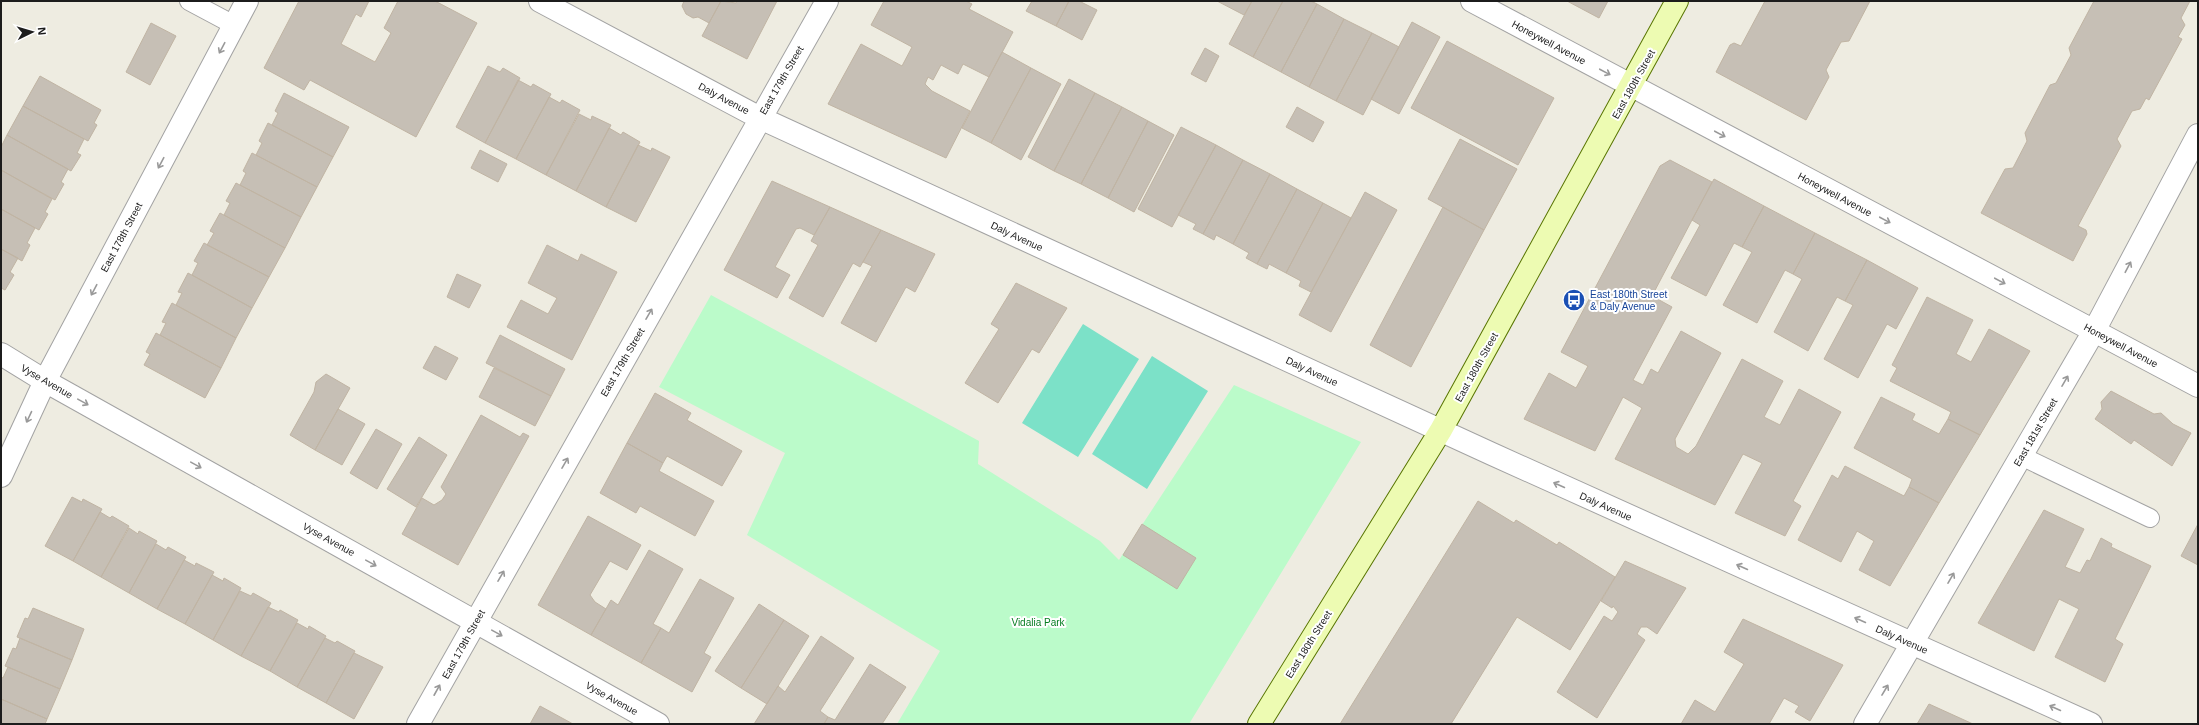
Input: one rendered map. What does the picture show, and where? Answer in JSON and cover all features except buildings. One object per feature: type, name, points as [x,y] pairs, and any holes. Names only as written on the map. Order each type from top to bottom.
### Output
[{"type":"main road","name":"East 180th Street","points":[[1259,724],[1441,430],[1632,86],[1677,1]]},
{"type":"street","name":"East 178th Street","points":[[1,476],[45,381],[247,1]]},
{"type":"street","name":"Daly Avenue","points":[[540,1],[760,118],[1441,430],[2091,724]]},
{"type":"street","name":"East 179th Street","points":[[418,724],[827,1]]},
{"type":"street","name":"Honeywell Avenue","points":[[1472,1],[2198,386]]},
{"type":"street","name":"East 181st Street","points":[[1865,724],[2094,331],[2198,136]]},
{"type":"street","name":"Vyse Avenue","points":[[1,354],[45,381],[658,724]]},
{"type":"lane","points":[[189,1],[234,25]]},
{"type":"lane","points":[[2021,456],[2150,518]]},
{"type":"green space","name":"Vidalia Park","points":[[711,295],[979,441],[978,464],[1100,541],[1119,560],[1234,385],[1361,442],[1189,724],[897,724],[940,651],[747,535],[785,453],[659,387]]},
{"type":"green space","points":[[1083,324],[1139,359],[1078,457],[1022,423]]},
{"type":"green space","points":[[1152,356],[1208,391],[1147,489],[1092,454]]},
{"type":"place","name":"East 180th Street & Daly Avenue","points":[[1574,300]]}]
